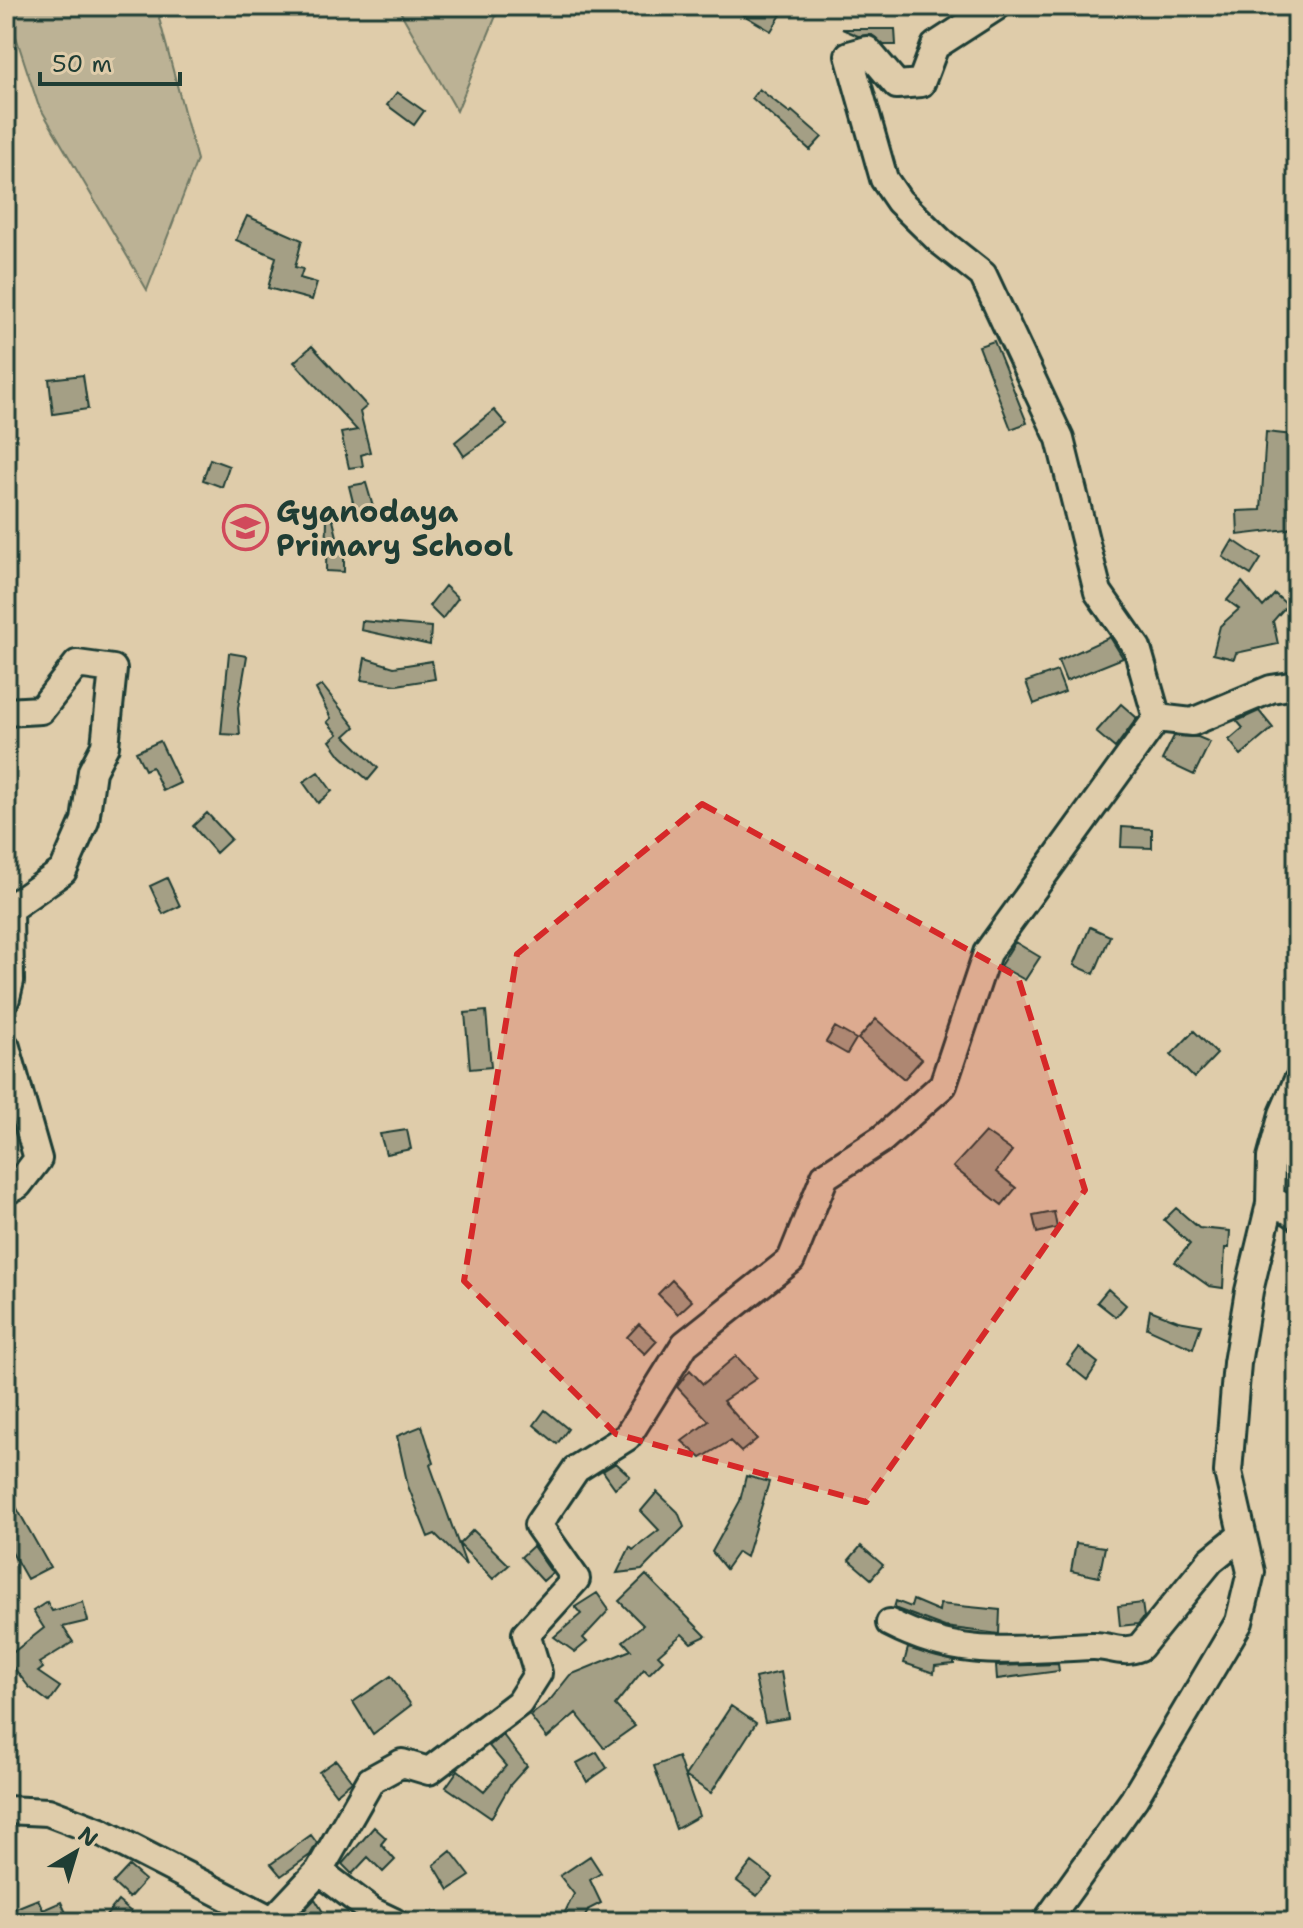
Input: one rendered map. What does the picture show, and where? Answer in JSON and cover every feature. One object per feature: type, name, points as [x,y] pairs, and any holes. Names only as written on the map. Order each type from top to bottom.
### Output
[{"type":"street","points":[[997,6],[935,46],[921,83],[897,85],[867,50],[849,55],[884,179],[899,201],[919,221],[983,275],[1054,425],[1098,592],[1137,648],[1157,718]]},
{"type":"street","points":[[6,712],[41,710],[77,664],[113,669],[105,746],[92,771],[85,821],[63,871],[9,909],[10,981],[6,998]]},
{"type":"street","points":[[1157,718],[1192,722],[1271,689],[1297,685]]},
{"type":"street","points":[[6,1810],[48,1812],[103,1833],[275,1921],[319,1871],[371,1780],[402,1763],[429,1771],[519,1703],[538,1673],[526,1634],[576,1579],[538,1525],[576,1469],[627,1437],[685,1344],[791,1260],[825,1176],[882,1139],[943,1085],[987,953],[1157,718]]},
{"type":"street","points":[[6,1047],[38,1159],[18,1185],[6,1191]]},
{"type":"street","points":[[1049,1921],[1134,1799],[1239,1622],[1251,1572],[1228,1472],[1237,1363],[1249,1291],[1270,1204],[1271,1158],[1283,1114],[1297,1082]]},
{"type":"street","points":[[1270,1204],[1279,1204],[1297,1216]]},
{"type":"street","points":[[890,1623],[924,1640],[971,1650],[1097,1646],[1130,1651],[1140,1647],[1211,1560],[1242,1535]]},
{"type":"street","points":[[319,1871],[373,1912],[394,1922]]},
{"type":"highlighted area","points":[[702,804],[1018,977],[1085,1190],[866,1502],[616,1434],[464,1281],[517,954]]},
{"type":"shaded area","points":[[6,6],[172,6],[159,18],[197,160],[147,290],[38,104]]},
{"type":"shaded area","points":[[397,6],[500,6],[457,111]]},
{"type":"building","points":[[728,6],[770,6],[782,13],[771,31]]},
{"type":"building","points":[[842,29],[895,29],[896,45],[884,45],[872,35],[858,36]]},
{"type":"building","points":[[759,89],[790,113],[792,111],[822,137],[810,150],[752,98]]},
{"type":"building","points":[[397,92],[424,111],[414,125],[387,105]]},
{"type":"building","points":[[247,216],[302,240],[295,267],[303,269],[300,278],[317,283],[312,300],[268,288],[276,257],[236,240]]},
{"type":"building","points":[[994,341],[1027,423],[1011,429],[979,346]]},
{"type":"building","points":[[312,346],[367,406],[360,412],[370,452],[361,455],[363,466],[349,468],[341,433],[357,430],[294,362]]},
{"type":"building","points":[[83,375],[88,409],[53,414],[49,379]]},
{"type":"building","points":[[494,410],[507,425],[464,456],[455,442]]},
{"type":"building","points":[[1266,432],[1293,435],[1290,509],[1293,509],[1296,528],[1238,535],[1237,511],[1261,510]]},
{"type":"building","points":[[210,459],[229,466],[222,487],[203,480]]},
{"type":"building","points":[[366,483],[373,507],[355,510],[349,486]]},
{"type":"building","points":[[332,516],[340,549],[344,549],[344,572],[326,571],[327,517]]},
{"type":"building","points":[[1233,540],[1261,559],[1251,575],[1223,557]]},
{"type":"building","points":[[1242,582],[1263,607],[1275,594],[1287,605],[1273,621],[1278,644],[1236,653],[1234,659],[1213,654],[1220,626],[1239,609],[1227,600]]},
{"type":"building","points":[[445,586],[458,598],[442,619],[429,606]]},
{"type":"building","points":[[362,621],[431,627],[430,645],[361,630]]},
{"type":"building","points":[[1110,637],[1123,658],[1066,681],[1058,661]]},
{"type":"building","points":[[229,653],[247,656],[238,708],[240,735],[221,734]]},
{"type":"building","points":[[365,658],[394,667],[432,661],[435,679],[397,685],[361,680]]},
{"type":"building","points":[[1057,671],[1065,692],[1034,704],[1026,682]]},
{"type":"building","points":[[322,685],[355,727],[345,736],[378,768],[368,780],[341,756],[330,741],[338,734],[327,722],[331,718],[316,689]]},
{"type":"building","points":[[1121,704],[1137,718],[1115,748],[1096,732]]},
{"type":"building","points":[[1259,711],[1273,728],[1241,755],[1229,740],[1243,728],[1237,721]]},
{"type":"building","points":[[1174,736],[1198,737],[1210,742],[1194,775],[1162,760]]},
{"type":"building","points":[[160,741],[180,783],[163,791],[152,767],[145,770],[136,752]]},
{"type":"building","points":[[318,772],[332,791],[318,803],[303,782]]},
{"type":"building","points":[[207,813],[231,839],[216,853],[193,826]]},
{"type":"building","points":[[1122,827],[1152,829],[1152,848],[1121,847]]},
{"type":"building","points":[[167,878],[180,906],[163,914],[150,886]]},
{"type":"building","points":[[1090,927],[1110,936],[1094,974],[1074,965]]},
{"type":"building","points":[[1015,942],[1040,957],[1025,980],[1000,966]]},
{"type":"building","points":[[486,1011],[491,1067],[470,1069],[465,1013]]},
{"type":"building","points":[[876,1019],[922,1059],[904,1079],[858,1039]]},
{"type":"building","points":[[835,1027],[856,1039],[847,1054],[826,1042]]},
{"type":"building","points":[[1194,1031],[1217,1054],[1194,1078],[1171,1055]]},
{"type":"building","points":[[407,1130],[411,1149],[386,1154],[380,1134]]},
{"type":"building","points":[[985,1132],[1012,1151],[996,1172],[1016,1188],[1002,1205],[953,1167]]},
{"type":"building","points":[[1176,1208],[1199,1228],[1230,1231],[1229,1248],[1225,1248],[1223,1288],[1209,1286],[1175,1262],[1190,1244],[1164,1220]]},
{"type":"building","points":[[1054,1212],[1057,1228],[1037,1233],[1033,1216]]},
{"type":"building","points":[[672,1280],[692,1301],[678,1314],[658,1294]]},
{"type":"building","points":[[1108,1289],[1126,1305],[1116,1317],[1097,1302]]},
{"type":"building","points":[[1150,1310],[1178,1321],[1201,1325],[1193,1349],[1147,1328]]},
{"type":"building","points":[[639,1324],[657,1341],[645,1354],[627,1337]]},
{"type":"building","points":[[1079,1348],[1098,1363],[1087,1380],[1067,1364]]},
{"type":"building","points":[[736,1356],[757,1378],[723,1401],[757,1439],[741,1452],[730,1441],[701,1458],[682,1441],[709,1421],[677,1387],[690,1370],[703,1384]]},
{"type":"building","points":[[545,1410],[568,1429],[557,1444],[534,1425]]},
{"type":"building","points":[[422,1426],[434,1463],[430,1465],[466,1565],[435,1534],[428,1537],[408,1486],[397,1436]]},
{"type":"building","points":[[616,1463],[630,1476],[615,1488],[603,1471]]},
{"type":"building","points":[[746,1476],[769,1482],[746,1557],[738,1552],[726,1569],[712,1552],[740,1501]]},
{"type":"building","points":[[6,1489],[50,1567],[27,1579],[6,1542]]},
{"type":"building","points":[[657,1492],[678,1512],[684,1527],[642,1570],[617,1573],[630,1547],[633,1550],[659,1530],[641,1511]]},
{"type":"building","points":[[473,1530],[509,1565],[493,1579],[459,1544]]},
{"type":"building","points":[[1076,1543],[1105,1547],[1099,1577],[1071,1571]]},
{"type":"building","points":[[533,1546],[552,1573],[543,1581],[521,1557]]},
{"type":"building","points":[[861,1546],[883,1565],[871,1579],[849,1560]]},
{"type":"building","points":[[646,1575],[706,1636],[691,1643],[682,1634],[658,1655],[663,1660],[649,1674],[644,1669],[615,1705],[635,1726],[604,1748],[576,1713],[547,1738],[530,1716],[550,1700],[570,1675],[631,1650],[623,1641],[643,1625],[619,1601]]},
{"type":"building","points":[[597,1593],[609,1610],[583,1638],[587,1642],[575,1652],[554,1637],[581,1614],[575,1607]]},
{"type":"building","points":[[913,1600],[939,1611],[940,1604],[1000,1610],[999,1634],[945,1627],[894,1608],[896,1601],[911,1607]]},
{"type":"building","points":[[47,1602],[52,1611],[83,1602],[88,1621],[63,1627],[73,1642],[39,1663],[43,1668],[38,1672],[60,1687],[49,1702],[29,1687],[6,1658],[44,1628],[33,1611]]},
{"type":"building","points":[[1142,1603],[1144,1617],[1138,1624],[1120,1626],[1118,1606]]},
{"type":"building","points":[[908,1648],[954,1661],[954,1664],[935,1666],[934,1673],[904,1663]]},
{"type":"building","points":[[1058,1664],[1059,1671],[997,1679],[996,1666]]},
{"type":"building","points":[[781,1672],[789,1718],[765,1722],[755,1678]]},
{"type":"building","points":[[391,1676],[411,1705],[373,1734],[353,1702]]},
{"type":"building","points":[[731,1706],[756,1723],[711,1793],[685,1776]]},
{"type":"building","points":[[503,1735],[527,1766],[510,1785],[491,1818],[446,1787],[458,1770],[484,1791],[506,1766],[489,1746]]},
{"type":"building","points":[[597,1752],[607,1768],[587,1782],[577,1763]]},
{"type":"building","points":[[678,1757],[699,1816],[676,1829],[654,1766]]},
{"type":"building","points":[[336,1760],[352,1781],[336,1794],[319,1772]]},
{"type":"building","points":[[374,1827],[386,1838],[381,1844],[395,1860],[383,1872],[368,1857],[352,1874],[342,1864]]},
{"type":"building","points":[[311,1835],[317,1843],[310,1855],[281,1876],[271,1864]]},
{"type":"building","points":[[451,1851],[470,1876],[449,1890],[434,1865]]},
{"type":"building","points":[[590,1856],[601,1873],[590,1880],[601,1903],[589,1909],[582,1922],[560,1922],[574,1894],[560,1876]]},
{"type":"building","points":[[752,1862],[773,1878],[757,1896],[737,1881]]},
{"type":"building","points":[[129,1866],[145,1880],[129,1898],[113,1883]]},
{"type":"building","points":[[38,1899],[43,1910],[61,1902],[68,1917],[57,1922],[6,1922],[6,1912]]},
{"type":"building","points":[[314,1900],[329,1922],[293,1922]]},
{"type":"building","points":[[118,1901],[143,1922],[101,1922]]},
{"type":"place","name":"Gyanodaya Primary School","points":[[245,528]]}]
